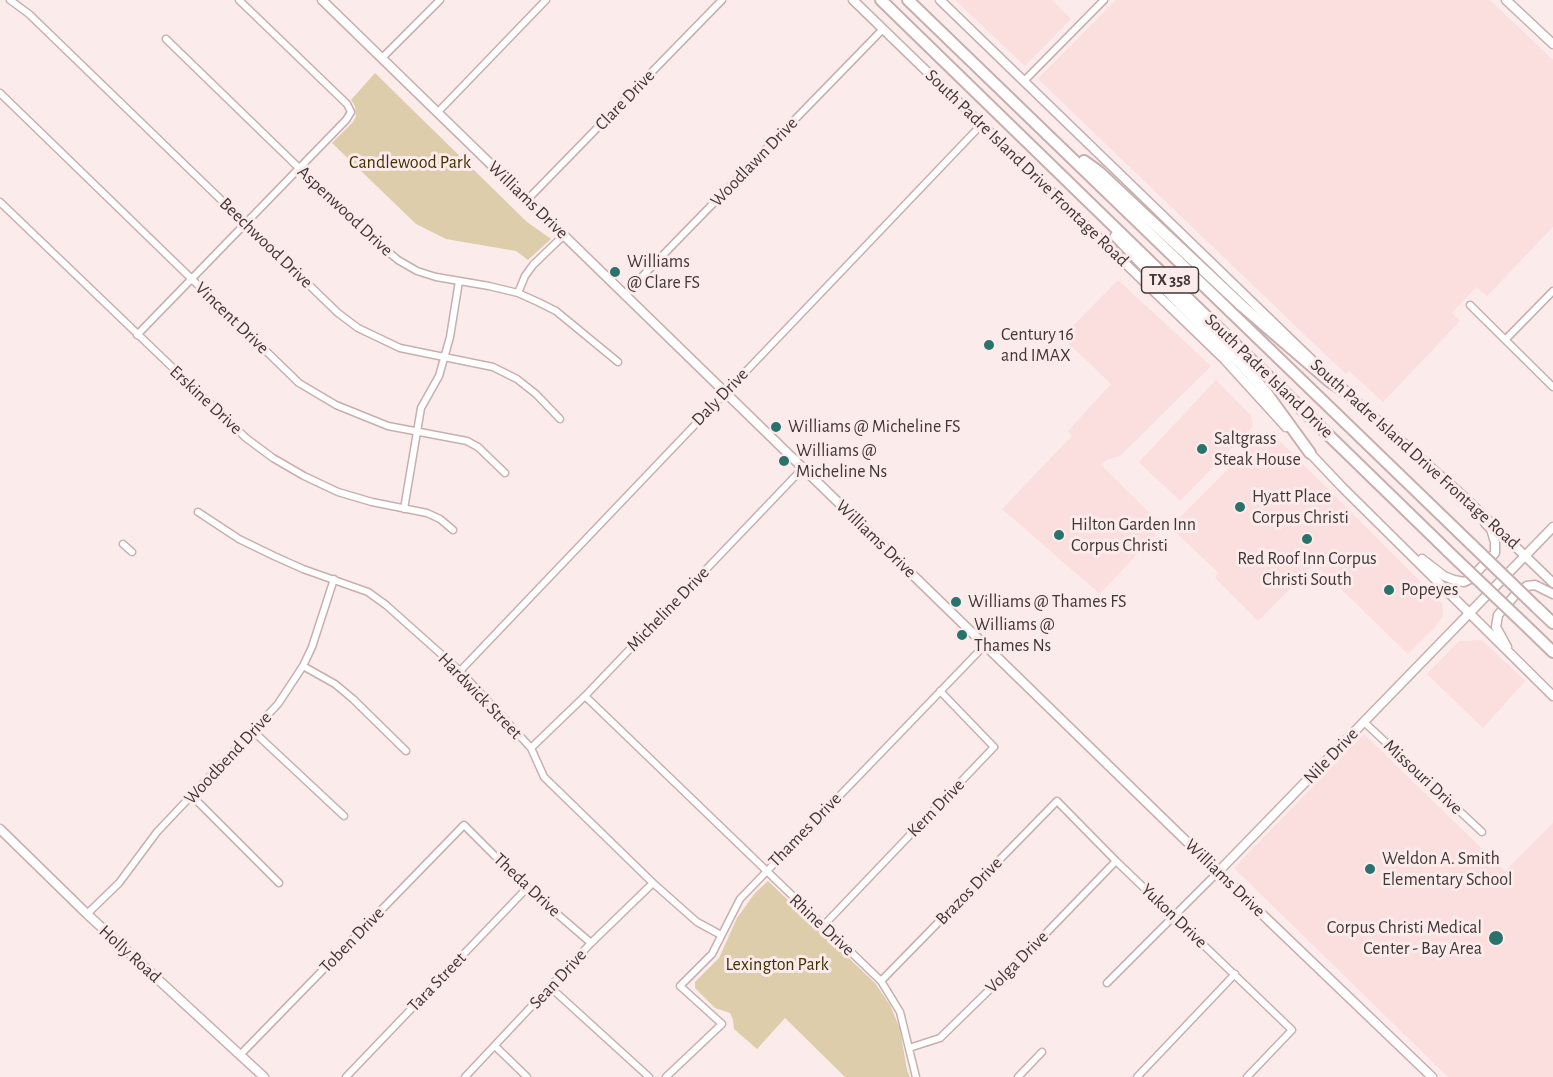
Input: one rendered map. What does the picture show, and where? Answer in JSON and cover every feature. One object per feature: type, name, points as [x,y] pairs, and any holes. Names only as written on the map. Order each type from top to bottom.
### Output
[{"type":"highway","name":"South Padre Island Drive","points":[[881,0],[1553,652]]},
{"type":"highway","name":"South Padre Island Drive","points":[[908,0],[1553,622]]},
{"type":"highway","points":[[1045,132],[1098,171],[1251,313],[1329,381],[1344,391]]},
{"type":"highway","points":[[1082,194],[1126,248],[1265,391],[1310,453]]},
{"type":"main road","name":"South Padre Island Drive Frontage Road","points":[[853,0],[1225,360],[1359,505],[1553,696]]},
{"type":"main road","name":"South Padre Island Drive Frontage Road","points":[[940,0],[1344,391],[1460,493],[1527,555],[1553,583]]},
{"type":"main road","name":"Williams Drive","points":[[326,1],[527,200],[1432,1077]]},
{"type":"main road","points":[[1512,2],[1553,44]]},
{"type":"main road","points":[[1400,543],[1444,576],[1464,582],[1470,579],[1495,553],[1495,542],[1491,529],[1460,493]]},
{"type":"main road","name":"Nile Drive","points":[[1218,872],[1553,527]]},
{"type":"main road","points":[[1516,659],[1496,627],[1498,615],[1515,595],[1527,586],[1535,585],[1553,594]]},
{"type":"main road","name":"Holly Road","points":[[0,829],[87,914],[264,1077]]},
{"type":"street","name":"Beechwood Drive","points":[[10,0],[29,14],[338,313],[358,328],[400,348],[493,367],[517,379],[536,394],[560,419]]},
{"type":"street","points":[[137,335],[351,112],[239,0]]},
{"type":"street","points":[[382,58],[440,0]]},
{"type":"street","points":[[438,112],[546,0]]},
{"type":"street","name":"Clare Drive","points":[[527,200],[722,0]]},
{"type":"street","points":[[1024,81],[1104,0]]},
{"type":"street","name":"Woodlawn Drive","points":[[624,294],[883,29]]},
{"type":"street","name":"Aspenwood Drive","points":[[166,39],[378,244],[398,260],[417,271],[436,278],[518,293],[556,311],[618,362]]},
{"type":"street","name":"Vincent Drive","points":[[0,93],[299,383],[336,405],[388,426],[467,441],[478,447],[504,473]]},
{"type":"street","name":"Daly Drive","points":[[460,671],[982,124]]},
{"type":"street","name":"Erskine Drive","points":[[0,202],[246,438],[273,458],[338,492],[372,502],[427,513],[440,519],[453,530]]},
{"type":"street","points":[[518,293],[525,276],[564,235]]},
{"type":"street","points":[[404,508],[421,408],[439,376],[459,281]]},
{"type":"street","points":[[1506,339],[1553,291]]},
{"type":"street","points":[[1470,305],[1553,387]]},
{"type":"street","name":"Micheline Drive","points":[[531,748],[585,696],[803,468]]},
{"type":"street","name":"Hardwick Street","points":[[198,512],[239,538],[274,556],[368,592],[386,605],[460,671],[531,748],[544,777],[653,883],[697,922],[721,935]]},
{"type":"street","points":[[123,544],[132,552]]},
{"type":"street","name":"Woodbend Drive","points":[[87,914],[120,883],[157,832],[278,704],[303,666],[320,626],[334,579]]},
{"type":"street","name":"Thames Drive","points":[[666,1077],[722,1024],[680,986],[712,954],[740,898],[985,645]]},
{"type":"street","points":[[303,666],[335,684],[406,751]]},
{"type":"street","name":"Kern Drive","points":[[823,926],[994,747],[940,691]]},
{"type":"street","name":"Rhine Drive","points":[[585,696],[881,981],[900,1012],[916,1077]]},
{"type":"street","name":"Missouri Drive","points":[[1364,722],[1482,832]]},
{"type":"street","points":[[254,732],[344,816]]},
{"type":"street","points":[[192,796],[279,883]]},
{"type":"street","name":"Yukon Drive","points":[[1057,801],[1292,1030],[1247,1077]]},
{"type":"street","name":"Brazos Drive","points":[[881,981],[1057,801]]},
{"type":"street","name":"Theda Drive","points":[[464,825],[527,888],[591,944]]},
{"type":"street","name":"Toben Drive","points":[[240,1055],[464,825]]},
{"type":"street","name":"Volga Drive","points":[[909,1048],[940,1038],[1116,861]]},
{"type":"street","name":"Nile Drive","points":[[1107,983],[1218,872]]},
{"type":"street","name":"Sean Drive","points":[[465,1077],[591,944],[653,883]]},
{"type":"street","name":"Tara Street","points":[[346,1077],[527,888]]},
{"type":"street","points":[[1137,1077],[1235,974]]},
{"type":"street","points":[[550,987],[650,1077]]},
{"type":"street","points":[[495,1046],[527,1077]]},
{"type":"street","points":[[1018,1077],[1042,1052]]},
{"type":"shaded area","points":[[955,0],[1052,0],[1071,19],[1025,66]]},
{"type":"shaded area","points":[[1116,0],[1490,0],[1553,60],[1553,227],[1487,296],[1476,287],[1452,313],[1460,321],[1383,402],[1349,371],[1346,374],[1333,362],[1038,79]]},
{"type":"shaded area","points":[[1118,280],[1211,366],[1120,456],[1106,460],[1101,465],[1163,526],[1100,594],[1002,509],[1072,436],[1068,431],[1111,384],[1062,337]]},
{"type":"shaded area","points":[[1216,380],[1251,416],[1253,426],[1180,501],[1139,462]]},
{"type":"shaded area","points":[[1273,434],[1442,603],[1443,616],[1408,654],[1315,564],[1258,621],[1215,578],[1219,573],[1170,527],[1256,441]]},
{"type":"shaded area","points":[[1482,640],[1525,681],[1483,728],[1427,674],[1459,641]]},
{"type":"shaded area","points":[[1364,734],[1505,871],[1553,823],[1553,1077],[1448,1077],[1234,868]]},
{"type":"green space","name":"Candlewood Park","points":[[375,73],[527,222],[551,239],[528,260],[516,251],[446,239],[416,224],[332,143],[353,122],[356,116],[355,106],[351,100]]},
{"type":"green space","name":"Lexington Park","points":[[768,881],[875,983],[890,1005],[900,1029],[910,1077],[845,1077],[785,1018],[757,1049],[734,1029],[730,1013],[715,1008],[695,988],[695,982],[719,958],[737,918],[755,893]]},
{"type":"place","name":"Williams @ Clare FS","points":[[615,272]]},
{"type":"place","name":"Century 16 and IMAX","points":[[989,345]]},
{"type":"place","name":"Williams @ Micheline FS","points":[[776,427]]},
{"type":"place","name":"Saltgrass Steak House","points":[[1202,449]]},
{"type":"place","name":"Williams @ Micheline Ns","points":[[784,461]]},
{"type":"place","name":"Hyatt Place Corpus Christi","points":[[1240,507]]},
{"type":"place","name":"Hilton Garden Inn Corpus Christi","points":[[1059,535]]},
{"type":"place","name":"Red Roof Inn Corpus Christi South","points":[[1307,539]]},
{"type":"place","name":"Popeyes","points":[[1389,590]]},
{"type":"place","name":"Williams @ Thames FS","points":[[956,602]]},
{"type":"place","name":"Williams @ Thames Ns","points":[[962,635]]},
{"type":"place","name":"Weldon A. Smith Elementary School","points":[[1370,869]]},
{"type":"place","name":"Corpus Christi Medical Center - Bay Area","points":[[1496,938]]}]
